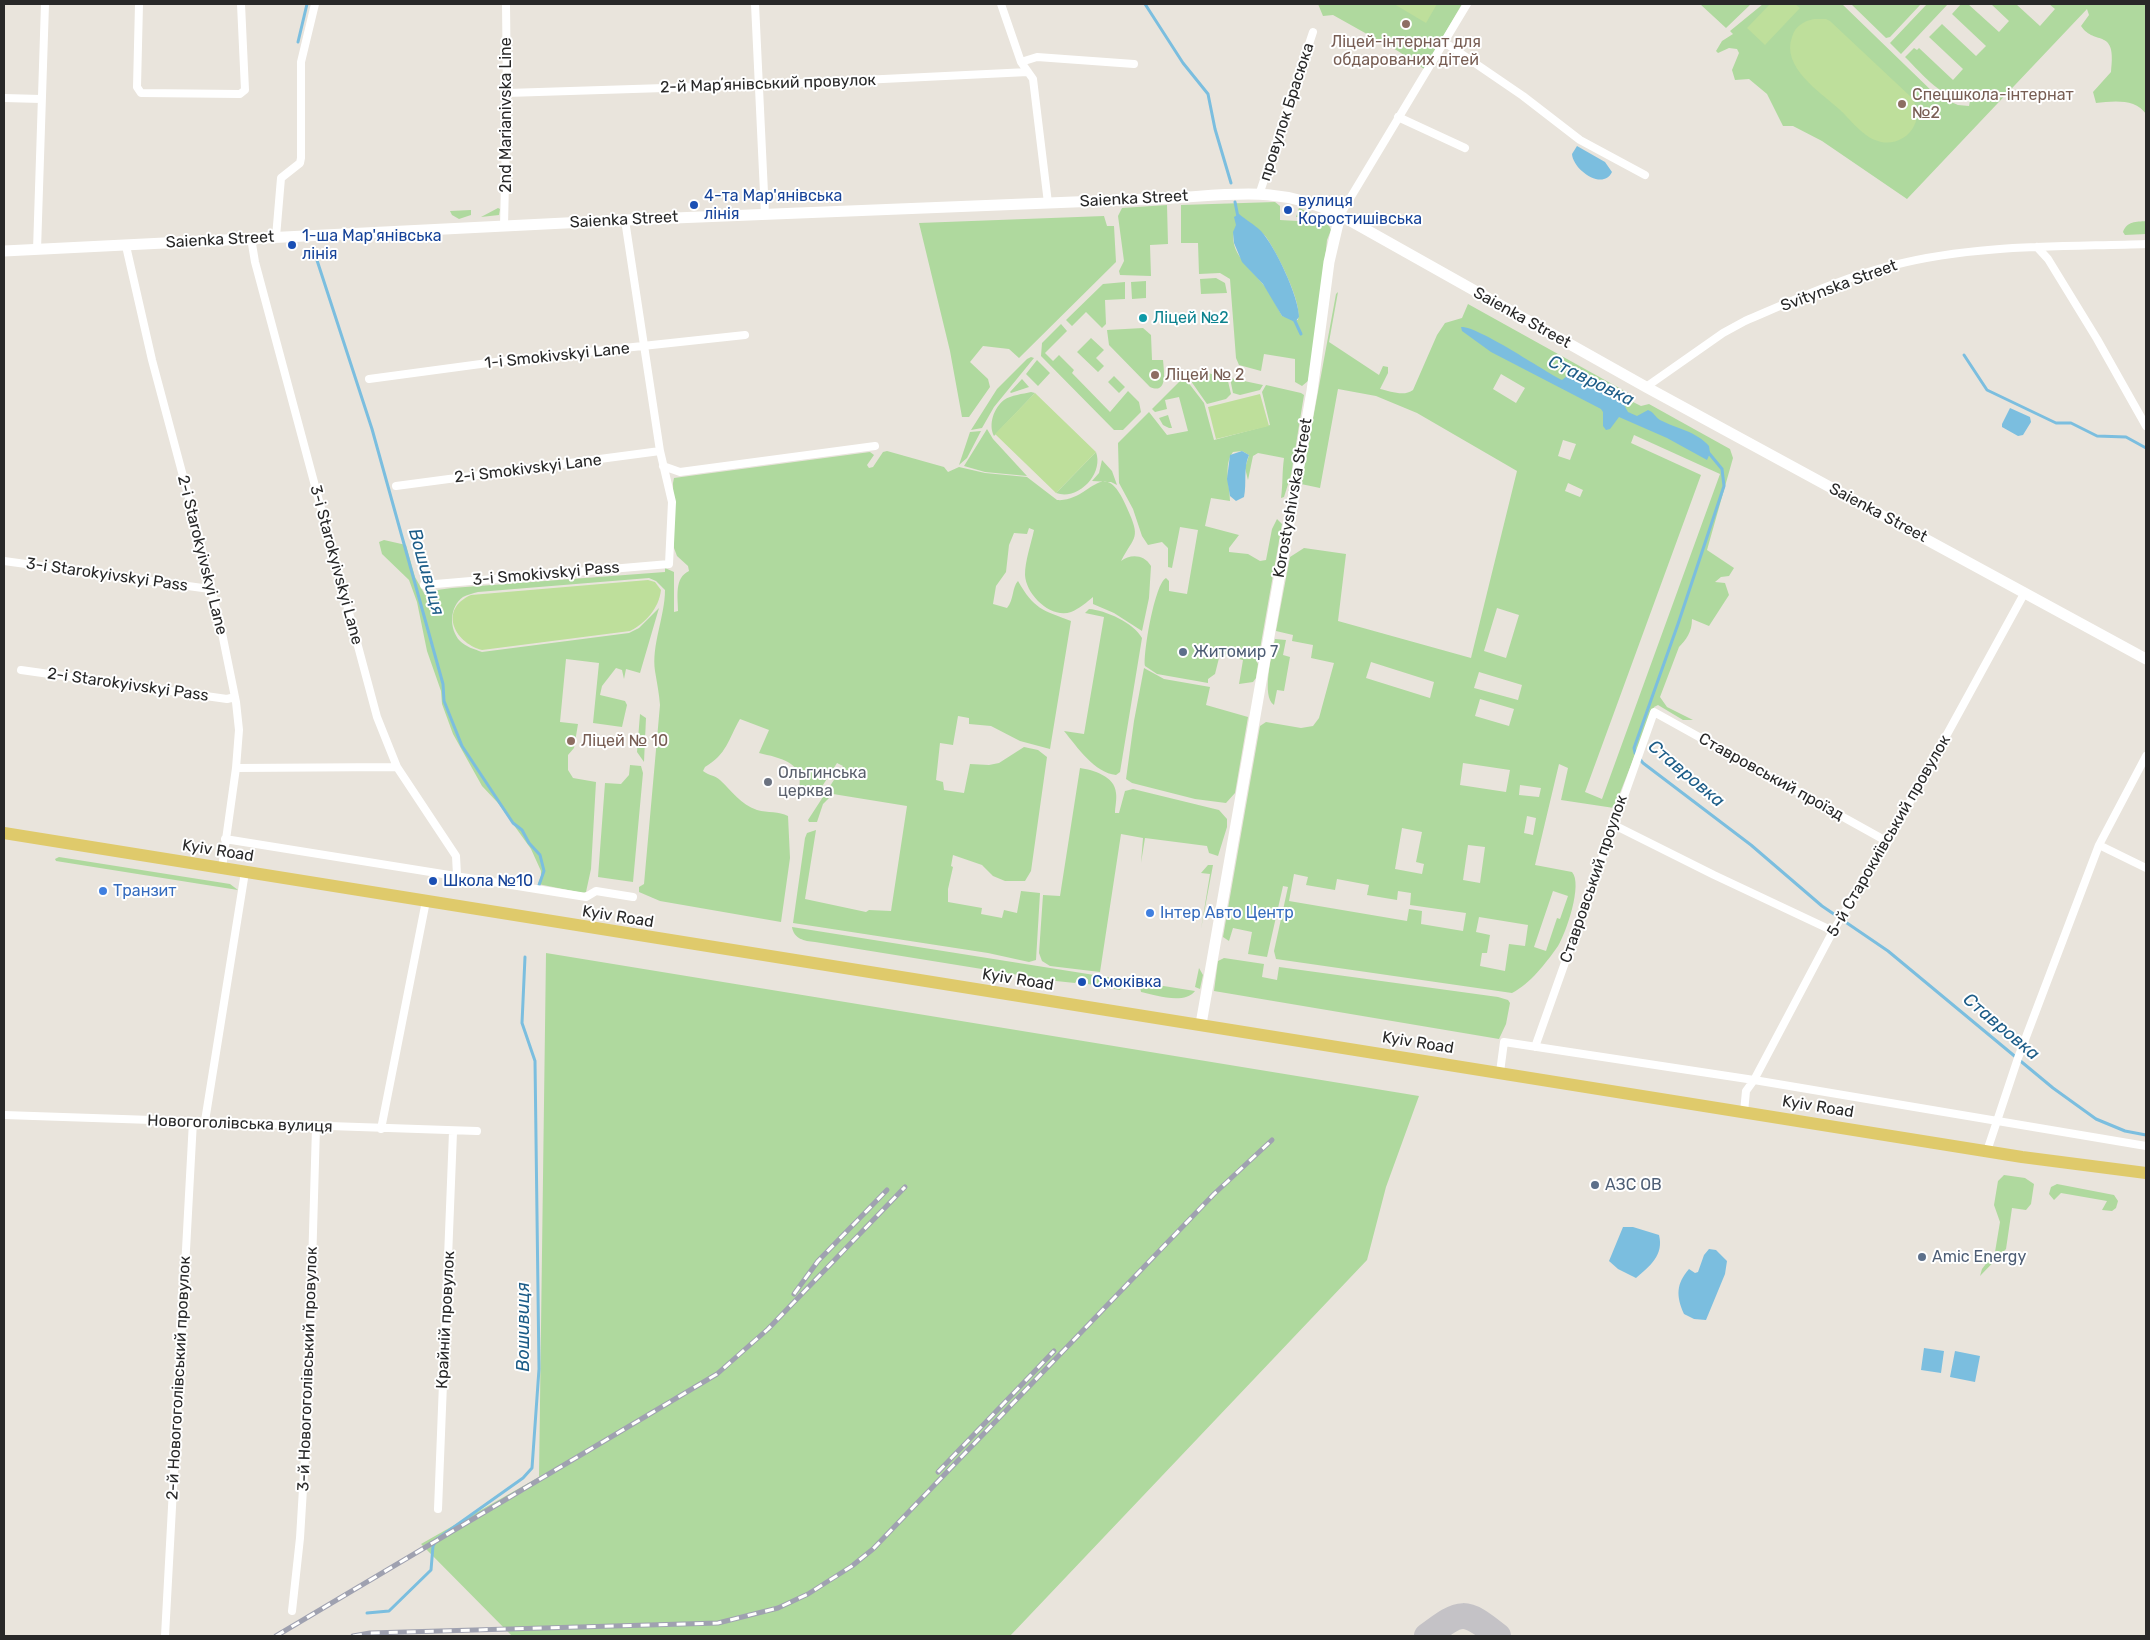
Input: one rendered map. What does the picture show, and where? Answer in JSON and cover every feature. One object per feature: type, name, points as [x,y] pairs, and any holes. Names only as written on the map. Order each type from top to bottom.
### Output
[{"type":"main road","name":"Kyiv Road","points":[[4,833],[1987,1151],[2146,1173]]},
{"type":"street","points":[[37,250],[45,4]]},
{"type":"street","points":[[138,4],[137,87],[140,93],[240,94],[245,90],[241,4]]},
{"type":"street","points":[[276,237],[281,178],[300,162],[301,158],[301,62],[315,4]]},
{"type":"street","name":"2nd Marianivska Line","points":[[504,226],[507,93],[506,4]]},
{"type":"street","points":[[755,4],[765,214]]},
{"type":"street","points":[[1001,4],[1021,62],[1032,79],[1048,203]]},
{"type":"street","name":"Korostyshivska Street","points":[[1201,1024],[1312,391],[1332,242],[1340,215],[1467,4]]},
{"type":"street","name":"провулок Брасюка","points":[[1260,192],[1313,32]]},
{"type":"street","points":[[1444,42],[1523,96],[1580,140],[1645,175]]},
{"type":"street","points":[[1021,62],[1037,57],[1134,64]]},
{"type":"street","name":"2-й Марʼянівський провулок","points":[[507,93],[758,85],[1028,72]]},
{"type":"street","points":[[4,98],[42,99]]},
{"type":"street","points":[[1398,118],[1464,148]]},
{"type":"street","name":"Saienka Street","points":[[4,252],[625,220],[1048,203],[1260,192],[1309,201],[1340,215],[1646,388],[2146,659]]},
{"type":"street","points":[[625,220],[663,466],[680,472],[875,446]]},
{"type":"street","name":"3-i Starokyivskyi Lane","points":[[251,238],[255,262],[377,717],[397,767],[456,856],[457,875]]},
{"type":"street","name":"Svitynska Street","points":[[1646,388],[1723,333],[1745,321],[1870,272],[1894,265],[1944,255],[2037,247],[2145,244]]},
{"type":"street","name":"2-i Starokyivskyi Lane","points":[[126,246],[133,284],[195,521],[222,633],[235,698],[239,730],[236,768],[222,868]]},
{"type":"street","points":[[2037,247],[2048,259],[2092,331],[2146,426]]},
{"type":"street","name":"1-i Smokivskyi Lane","points":[[369,379],[503,361],[745,335]]},
{"type":"street","name":"2-i Smokivskyi Lane","points":[[396,486],[660,451]]},
{"type":"street","name":"3-i Smokivskyi Pass","points":[[424,585],[669,564],[672,502],[663,466]]},
{"type":"street","name":"3-i Starokyivskyi Pass","points":[[4,561],[210,589]]},
{"type":"street","name":"5-й Старокиївський провулок","points":[[1744,1112],[1746,1091],[1754,1080],[1833,931],[1888,842],[2025,592]]},
{"type":"street","name":"2-i Starokyivskyi Pass","points":[[21,670],[235,698]]},
{"type":"street","name":"Ставровський проїзд","points":[[1654,712],[1888,842]]},
{"type":"street","name":"Ставровський проулок","points":[[1535,1047],[1612,824],[1654,712]]},
{"type":"street","points":[[1987,1151],[1996,1122],[2099,845],[2146,756]]},
{"type":"street","points":[[236,768],[397,767]]},
{"type":"street","points":[[1612,824],[1833,931]]},
{"type":"street","points":[[225,839],[586,897],[596,890],[633,897]]},
{"type":"street","points":[[2099,845],[2146,868]]},
{"type":"street","points":[[205,1121],[245,872]]},
{"type":"street","points":[[381,1129],[426,901]]},
{"type":"street","points":[[1500,1072],[1504,1042],[1754,1080],[2146,1146]]},
{"type":"street","name":"Новогоголівська вулиця","points":[[4,1116],[205,1121],[316,1128],[477,1132]]},
{"type":"street","name":"2-й Новогоголівський провулок","points":[[165,1636],[193,1121]]},
{"type":"street","name":"3-й Новогоголівський провулок","points":[[292,1611],[300,1538],[308,1406],[316,1128]]},
{"type":"street","name":"Крайній провулок","points":[[438,1509],[453,1132]]},
{"type":"green space","points":[[1318,4],[1462,4],[1424,69],[1392,47],[1333,15],[1323,16]]},
{"type":"green space","points":[[1394,4],[1437,4],[1426,23]]},
{"type":"green space","points":[[1700,4],[1751,4],[1726,28]]},
{"type":"green space","name":"Спецшкола-інтернат №2","points":[[1763,4],[1842,4],[1937,96],[1958,105],[1969,106],[1970,101],[1951,96],[1934,85],[1905,57],[1914,48],[1917,50],[1919,48],[1953,80],[1963,69],[1929,37],[1942,24],[1976,56],[1986,46],[1952,14],[1961,4],[1968,4],[1999,32],[2009,21],[1991,4],[2016,4],[2040,26],[2055,9],[2049,4],[2146,4],[2146,114],[2142,109],[2130,103],[2116,101],[2096,103],[2093,92],[2111,72],[2112,58],[2111,48],[2108,43],[2092,36],[2081,26],[2089,15],[2087,9],[1907,199],[1822,141],[1793,126],[1783,126],[1767,94],[1749,79],[1735,80],[1732,70],[1739,53],[1737,49],[1729,48],[1718,53],[1716,51],[1722,41],[1733,34],[1730,31]]},
{"type":"green space","points":[[1770,4],[1795,4],[1800,8],[1765,45],[1747,28]]},
{"type":"green space","points":[[1851,4],[1921,4],[1890,37],[1886,38]]},
{"type":"green space","points":[[1927,4],[1948,4],[1901,54],[1890,43]]},
{"type":"green space","points":[[1814,19],[1830,21],[1911,97],[1916,107],[1917,115],[1916,122],[1908,135],[1888,143],[1872,139],[1804,78],[1792,59],[1790,48],[1795,30],[1803,23]]},
{"type":"green space","points":[[1275,202],[1280,206],[1280,220],[1298,221],[1299,217],[1296,217],[1299,208],[1326,219],[1331,230],[1327,240],[1316,344],[1308,381],[1302,386],[1295,382],[1295,359],[1264,354],[1261,371],[1239,365],[1236,358],[1230,279],[1220,273],[1199,274],[1198,243],[1181,243],[1181,205]],"holes":[[[1242,217],[1266,237],[1276,253],[1288,277],[1297,302],[1298,320],[1282,316],[1268,290],[1237,253],[1233,236]]]},
{"type":"green space","points":[[1167,205],[1168,244],[1150,245],[1151,276],[1120,275],[1119,271],[1124,261],[1118,216],[1122,208]]},
{"type":"green space","points":[[498,208],[500,209],[499,215],[481,217]]},
{"type":"green space","points":[[471,210],[471,215],[459,219],[452,215],[450,211]]},
{"type":"green space","points":[[1104,216],[1107,226],[1114,226],[1116,262],[1019,358],[1009,349],[983,346],[970,362],[988,379],[990,387],[969,417],[962,417],[950,351],[919,223]]},
{"type":"green space","points":[[2146,221],[2146,234],[2125,235],[2123,232],[2129,224]]},
{"type":"green space","points":[[1216,278],[1225,283],[1227,293],[1201,294],[1200,279]]},
{"type":"green space","points":[[1146,281],[1146,298],[1132,299],[1131,282]]},
{"type":"green space","points":[[1125,282],[1125,299],[1105,300],[1106,324],[1102,328],[1086,312],[1072,326],[1066,320],[1103,284]]},
{"type":"green space","points":[[1338,292],[1329,342],[1379,375],[1383,366],[1388,367],[1388,373],[1380,389],[1401,393],[1413,390],[1437,335],[1445,323],[1462,318],[1468,304],[1630,394],[1633,402],[1641,406],[1649,404],[1730,449],[1733,458],[1707,550],[1734,568],[1729,576],[1721,577],[1715,582],[1725,583],[1729,595],[1709,626],[1692,619],[1690,632],[1679,647],[1660,697],[1667,707],[1693,720],[1683,720],[1658,705],[1654,707],[1614,808],[1561,800],[1568,768],[1559,764],[1535,865],[1572,872],[1575,878],[1575,897],[1569,920],[1558,946],[1531,979],[1512,993],[1276,959],[1274,951],[1288,887],[1283,886],[1267,957],[1248,954],[1252,932],[1233,928],[1229,941],[1223,937],[1260,726],[1266,722],[1301,728],[1313,726],[1319,718],[1334,663],[1311,658],[1313,645],[1292,641],[1293,635],[1276,631],[1290,557],[1304,548],[1346,554],[1338,621],[1471,658],[1517,471],[1417,413],[1376,396],[1338,389],[1320,488],[1301,484],[1336,294]],"holes":[[[1501,374],[1525,388],[1516,403],[1493,389]],[[1634,435],[1720,474],[1602,799],[1585,792],[1701,475],[1631,443]],[[1563,440],[1576,444],[1570,460],[1558,456]],[[1568,483],[1583,490],[1580,497],[1565,491]],[[1497,608],[1519,615],[1506,658],[1484,651]],[[1371,662],[1434,682],[1430,698],[1366,678]],[[1479,672],[1522,685],[1518,700],[1474,688]],[[1480,699],[1514,709],[1509,726],[1475,716]],[[1463,763],[1510,770],[1506,792],[1460,785]],[[1520,785],[1541,788],[1539,797],[1519,795]],[[1527,816],[1536,818],[1533,835],[1524,833]],[[1402,828],[1422,832],[1416,862],[1424,864],[1422,874],[1395,869]],[[1468,845],[1485,847],[1480,883],[1463,880]],[[1294,874],[1308,877],[1306,885],[1335,890],[1337,879],[1369,885],[1367,895],[1397,900],[1398,891],[1411,893],[1410,905],[1466,913],[1463,931],[1421,924],[1422,911],[1409,909],[1407,921],[1289,901]],[[1553,891],[1568,896],[1560,919],[1557,918],[1546,951],[1534,947]],[[1479,917],[1528,925],[1525,946],[1509,944],[1505,971],[1480,966],[1482,953],[1487,953],[1490,935],[1476,932]]]},
{"type":"green space","points":[[1061,324],[1067,331],[1045,353],[1053,361],[1059,355],[1074,370],[1072,373],[1110,412],[1128,391],[1139,402],[1141,412],[1123,430],[1114,430],[1041,356],[1042,343]]},
{"type":"green space","points":[[1143,328],[1151,335],[1152,360],[1163,360],[1164,381],[1160,388],[1156,389],[1150,387],[1109,345],[1107,330]]},
{"type":"green space","points":[[1091,338],[1104,350],[1096,358],[1104,366],[1098,372],[1077,352]]},
{"type":"green space","points":[[1031,357],[1034,358],[994,407],[982,428],[971,430],[997,389]]},
{"type":"green space","points":[[1037,360],[1050,373],[1038,386],[1026,374]]},
{"type":"green space","points":[[1192,370],[1227,377],[1231,394],[1226,399],[1207,404],[1186,374]]},
{"type":"green space","points":[[1114,376],[1125,387],[1119,393],[1108,382]]},
{"type":"green space","points":[[1184,377],[1204,403],[1214,440],[1270,425],[1262,392],[1266,385],[1304,395],[1291,475],[1284,497],[1281,498],[1284,458],[1258,453],[1253,456],[1248,480],[1245,468],[1249,455],[1242,451],[1233,452],[1228,463],[1230,501],[1211,498],[1205,526],[1239,535],[1229,548],[1229,552],[1248,554],[1260,561],[1266,560],[1272,529],[1277,519],[1282,524],[1260,649],[1254,656],[1258,664],[1256,678],[1253,682],[1239,684],[1243,660],[1239,659],[1239,654],[1229,652],[1228,655],[1220,654],[1215,674],[1208,679],[1208,683],[1157,674],[1145,666],[1148,634],[1158,592],[1166,578],[1169,581],[1169,591],[1187,594],[1198,530],[1180,527],[1172,568],[1168,567],[1168,548],[1162,542],[1148,545],[1142,536],[1133,509],[1119,483],[1118,443],[1149,412],[1167,435],[1188,431],[1179,397],[1165,400],[1167,409],[1155,412],[1152,409]]},
{"type":"green space","points":[[1230,378],[1263,385],[1260,390],[1240,395],[1233,393]]},
{"type":"green space","points":[[1022,379],[1029,387],[1011,393],[1010,392]]},
{"type":"green space","points":[[1031,392],[1035,393],[994,436],[992,421],[1000,403],[1010,397]]},
{"type":"green space","points":[[1035,393],[1096,452],[1056,493],[995,434]]},
{"type":"green space","points":[[1260,394],[1269,426],[1216,439],[1208,407]]},
{"type":"green space","points":[[1168,415],[1172,428],[1163,425],[1159,418]]},
{"type":"green space","points":[[987,429],[993,439],[1027,476],[985,472],[964,466]]},
{"type":"green space","points":[[981,431],[967,458],[959,465],[970,432]]},
{"type":"green space","points":[[887,451],[944,467],[948,472],[959,467],[985,473],[1027,477],[1057,500],[1069,499],[1079,495],[1096,484],[1103,482],[1111,484],[1127,508],[1135,532],[1133,541],[1121,561],[1128,557],[1137,556],[1145,559],[1151,566],[1149,598],[1142,631],[1114,613],[1093,604],[1093,597],[1071,612],[1056,612],[1041,604],[1026,583],[1026,564],[1034,530],[1029,528],[1027,534],[1014,533],[1009,545],[1006,572],[996,586],[993,604],[1007,608],[1018,581],[1034,603],[1046,611],[1071,621],[1050,749],[1020,741],[991,726],[969,724],[969,718],[958,716],[953,745],[940,743],[936,780],[943,782],[944,790],[964,793],[970,764],[989,765],[999,763],[1024,747],[1038,750],[1047,757],[1031,871],[1025,881],[1005,881],[993,876],[982,865],[953,855],[951,866],[953,867],[948,889],[948,902],[982,908],[981,914],[1002,918],[1004,910],[1017,913],[1021,891],[1040,893],[1036,960],[1029,962],[988,953],[793,923],[805,838],[807,833],[816,830],[805,899],[866,912],[869,910],[891,911],[907,806],[833,794],[823,804],[817,822],[809,822],[808,820],[843,766],[837,763],[816,796],[799,789],[800,780],[795,767],[782,759],[759,753],[769,730],[740,719],[723,752],[705,767],[703,771],[718,778],[741,801],[751,807],[788,816],[790,858],[781,922],[660,901],[639,892],[639,887],[644,884],[660,705],[654,661],[665,590],[656,581],[649,578],[478,592],[463,597],[455,606],[452,624],[456,636],[465,645],[482,652],[629,633],[639,628],[659,608],[640,673],[626,669],[624,679],[622,670],[616,668],[602,686],[600,695],[625,701],[627,705],[622,727],[593,723],[599,663],[566,659],[560,722],[578,724],[574,748],[568,755],[568,770],[573,778],[596,782],[591,869],[586,892],[583,893],[538,884],[541,871],[531,849],[498,803],[482,786],[453,734],[442,704],[441,691],[427,651],[417,602],[409,580],[382,554],[379,542],[384,540],[406,545],[415,577],[425,595],[430,596],[437,590],[452,588],[665,572],[665,568],[674,572],[674,612],[678,611],[679,583],[684,574],[689,571],[688,566],[677,556],[674,548],[674,478],[870,452],[874,455],[867,465],[869,468],[873,467],[883,452]]},
{"type":"green space","points":[[1096,452],[1096,469],[1093,477],[1087,484],[1073,493],[1056,493]]},
{"type":"green space","points":[[1102,460],[1112,471],[1117,485],[1111,482],[1092,481],[1099,473]]},
{"type":"green space","points":[[648,580],[655,582],[661,590],[658,603],[641,624],[630,631],[482,650],[464,640],[457,633],[454,625],[453,616],[455,608],[461,601],[471,595]]},
{"type":"green space","points":[[1089,609],[1103,612],[1126,622],[1142,638],[1120,772],[1116,775],[1101,770],[1064,731],[1084,734],[1104,617],[1085,613]]},
{"type":"green space","points":[[1275,639],[1286,640],[1283,655],[1290,657],[1284,691],[1277,690],[1274,705],[1268,693],[1268,684]]},
{"type":"green space","points":[[1144,668],[1164,679],[1210,687],[1206,705],[1248,717],[1235,793],[1226,803],[1195,799],[1132,783],[1126,779]]},
{"type":"green space","points":[[640,714],[646,718],[644,762],[637,752]]},
{"type":"green space","points":[[630,765],[641,766],[643,773],[633,882],[598,877],[605,783],[621,784],[629,775]]},
{"type":"green space","points":[[1080,768],[1097,772],[1112,782],[1116,793],[1115,813],[1119,813],[1125,791],[1133,789],[1219,810],[1227,819],[1227,827],[1218,856],[1209,853],[1207,846],[1145,838],[1141,863],[1143,838],[1121,834],[1100,972],[1050,966],[1042,961],[1039,953],[1043,895],[1060,896]]},
{"type":"green space","points":[[59,857],[230,884],[238,890],[56,861],[55,859]]},
{"type":"green space","points":[[1208,865],[1213,865],[1201,929],[1210,874],[1201,873]]},
{"type":"green space","points":[[792,927],[1195,991],[1184,997],[1169,998],[1141,992],[1140,987],[1124,985],[1120,990],[1088,984],[1088,979],[1079,977],[1075,983],[1056,981],[807,941],[797,937]]},
{"type":"green space","points":[[546,953],[1419,1096],[1386,1187],[1367,1260],[1010,1636],[512,1636],[421,1544],[539,1477]]},
{"type":"green space","points":[[1224,958],[1264,964],[1262,977],[1277,980],[1279,967],[1498,997],[1508,1000],[1510,1003],[1506,1024],[1499,1039],[1214,991],[1218,961]]},
{"type":"green space","points":[[1199,968],[1203,975],[1200,989],[1195,987]]},
{"type":"green space","points":[[2004,1175],[2025,1178],[2034,1184],[2031,1204],[2026,1210],[2012,1208],[2006,1249],[1980,1276],[1982,1269],[1995,1252],[2000,1222],[1994,1205],[1998,1181]]},
{"type":"green space","points":[[2057,1184],[2114,1195],[2118,1201],[2116,1208],[2112,1211],[2102,1210],[2107,1201],[2061,1193],[2054,1200],[2049,1194],[2051,1187]]},
{"type":"water","points":[[1577,146],[1605,162],[1612,172],[1608,177],[1596,179],[1583,172],[1577,166],[1572,154]]},
{"type":"water","points":[[1239,214],[1261,231],[1273,248],[1295,297],[1299,317],[1295,322],[1282,316],[1263,284],[1242,262],[1234,243],[1233,232],[1236,225],[1234,217]]},
{"type":"water","points":[[1461,327],[1481,333],[1562,380],[1575,370],[1615,388],[1628,412],[1637,416],[1648,410],[1660,420],[1704,441],[1709,446],[1710,453],[1707,460],[1667,438],[1619,417],[1610,429],[1606,430],[1603,426],[1603,412],[1601,409],[1491,352],[1462,331]]},
{"type":"water","points":[[2010,408],[2030,417],[2031,422],[2023,435],[2018,436],[2002,427]]},
{"type":"water","points":[[1242,451],[1249,455],[1246,465],[1245,492],[1244,497],[1236,501],[1230,496],[1227,479],[1230,455]]},
{"type":"water","points":[[1623,1227],[1633,1227],[1659,1235],[1660,1242],[1655,1260],[1636,1278],[1618,1269],[1609,1261]]},
{"type":"water","points":[[1709,1249],[1716,1250],[1727,1261],[1725,1274],[1706,1320],[1694,1319],[1684,1314],[1679,1296],[1680,1285],[1689,1269],[1695,1273],[1698,1272],[1704,1255]]},
{"type":"water","points":[[1924,1348],[1944,1351],[1941,1373],[1921,1370]]},
{"type":"water","points":[[1955,1351],[1980,1356],[1975,1382],[1950,1377]]},
{"type":"waterway","name":"Вошивиця","points":[[298,42],[307,4]]},
{"type":"waterway","name":"Ставровка","points":[[1145,4],[1183,63],[1208,94],[1215,129],[1231,183]]},
{"type":"waterway","name":"Ставровка","points":[[1235,202],[1238,217]]},
{"type":"waterway","name":"Вошивиця","points":[[313,248],[372,429],[443,684],[444,701],[462,746],[513,823],[522,830],[529,843],[540,855],[544,871],[539,885]]},
{"type":"waterway","name":"Ставровка","points":[[1294,319],[1301,334]]},
{"type":"waterway","points":[[1964,355],[1987,390],[2056,423],[2071,423],[2097,436],[2126,437],[2146,448]]},
{"type":"waterway","name":"Ставровка","points":[[1708,452],[1722,469],[1724,486],[1634,748],[1635,753],[1643,763],[1751,845],[1822,906],[1888,951],[2053,1088],[2096,1119],[2125,1131],[2146,1135]]},
{"type":"waterway","name":"Вошивиця","points":[[367,1613],[389,1611],[431,1570],[433,1546],[437,1539],[523,1478],[532,1468],[539,1369],[535,1061],[522,1023],[525,957]]},
{"type":"taxiway","points":[[1427,1636],[1448,1621],[1463,1616],[1470,1617],[1498,1636]]},
{"type":"railway","points":[[353,1636],[370,1633],[718,1623],[778,1608],[808,1594],[852,1566],[873,1549],[1214,1194],[1272,1140]]},
{"type":"railway","points":[[276,1636],[717,1374],[768,1329],[905,1187]]},
{"type":"railway","points":[[794,1294],[818,1261],[887,1190]]},
{"type":"railway","points":[[938,1472],[1054,1351]]},
{"type":"place","name":"Ліцей-інтернат для обдарованих дітей","points":[[1406,24]]},
{"type":"place","name":"Спецшкола-інтернат №2","points":[[1902,104]]},
{"type":"place","name":"4-та Мар'янівська лінія","points":[[694,205]]},
{"type":"place","name":"вулиця Коростишівська","points":[[1288,210]]},
{"type":"place","name":"1-ша Мар'янівська лінія","points":[[292,245]]},
{"type":"place","name":"Ліцей №2","points":[[1143,318]]},
{"type":"place","name":"Ліцей № 2","points":[[1155,375]]},
{"type":"place","name":"Житомир 7","points":[[1183,652]]},
{"type":"place","name":"Ліцей № 10","points":[[571,741]]},
{"type":"place","name":"Ольгинська церква","points":[[768,782]]},
{"type":"place","name":"Школа №10","points":[[433,881]]},
{"type":"place","name":"Транзит","points":[[103,891]]},
{"type":"place","name":"Інтер Авто Центр","points":[[1150,913]]},
{"type":"place","name":"Смоківка","points":[[1082,982]]},
{"type":"place","name":"АЗС ОВ","points":[[1595,1185]]},
{"type":"place","name":"Amic Energy","points":[[1922,1257]]}]
